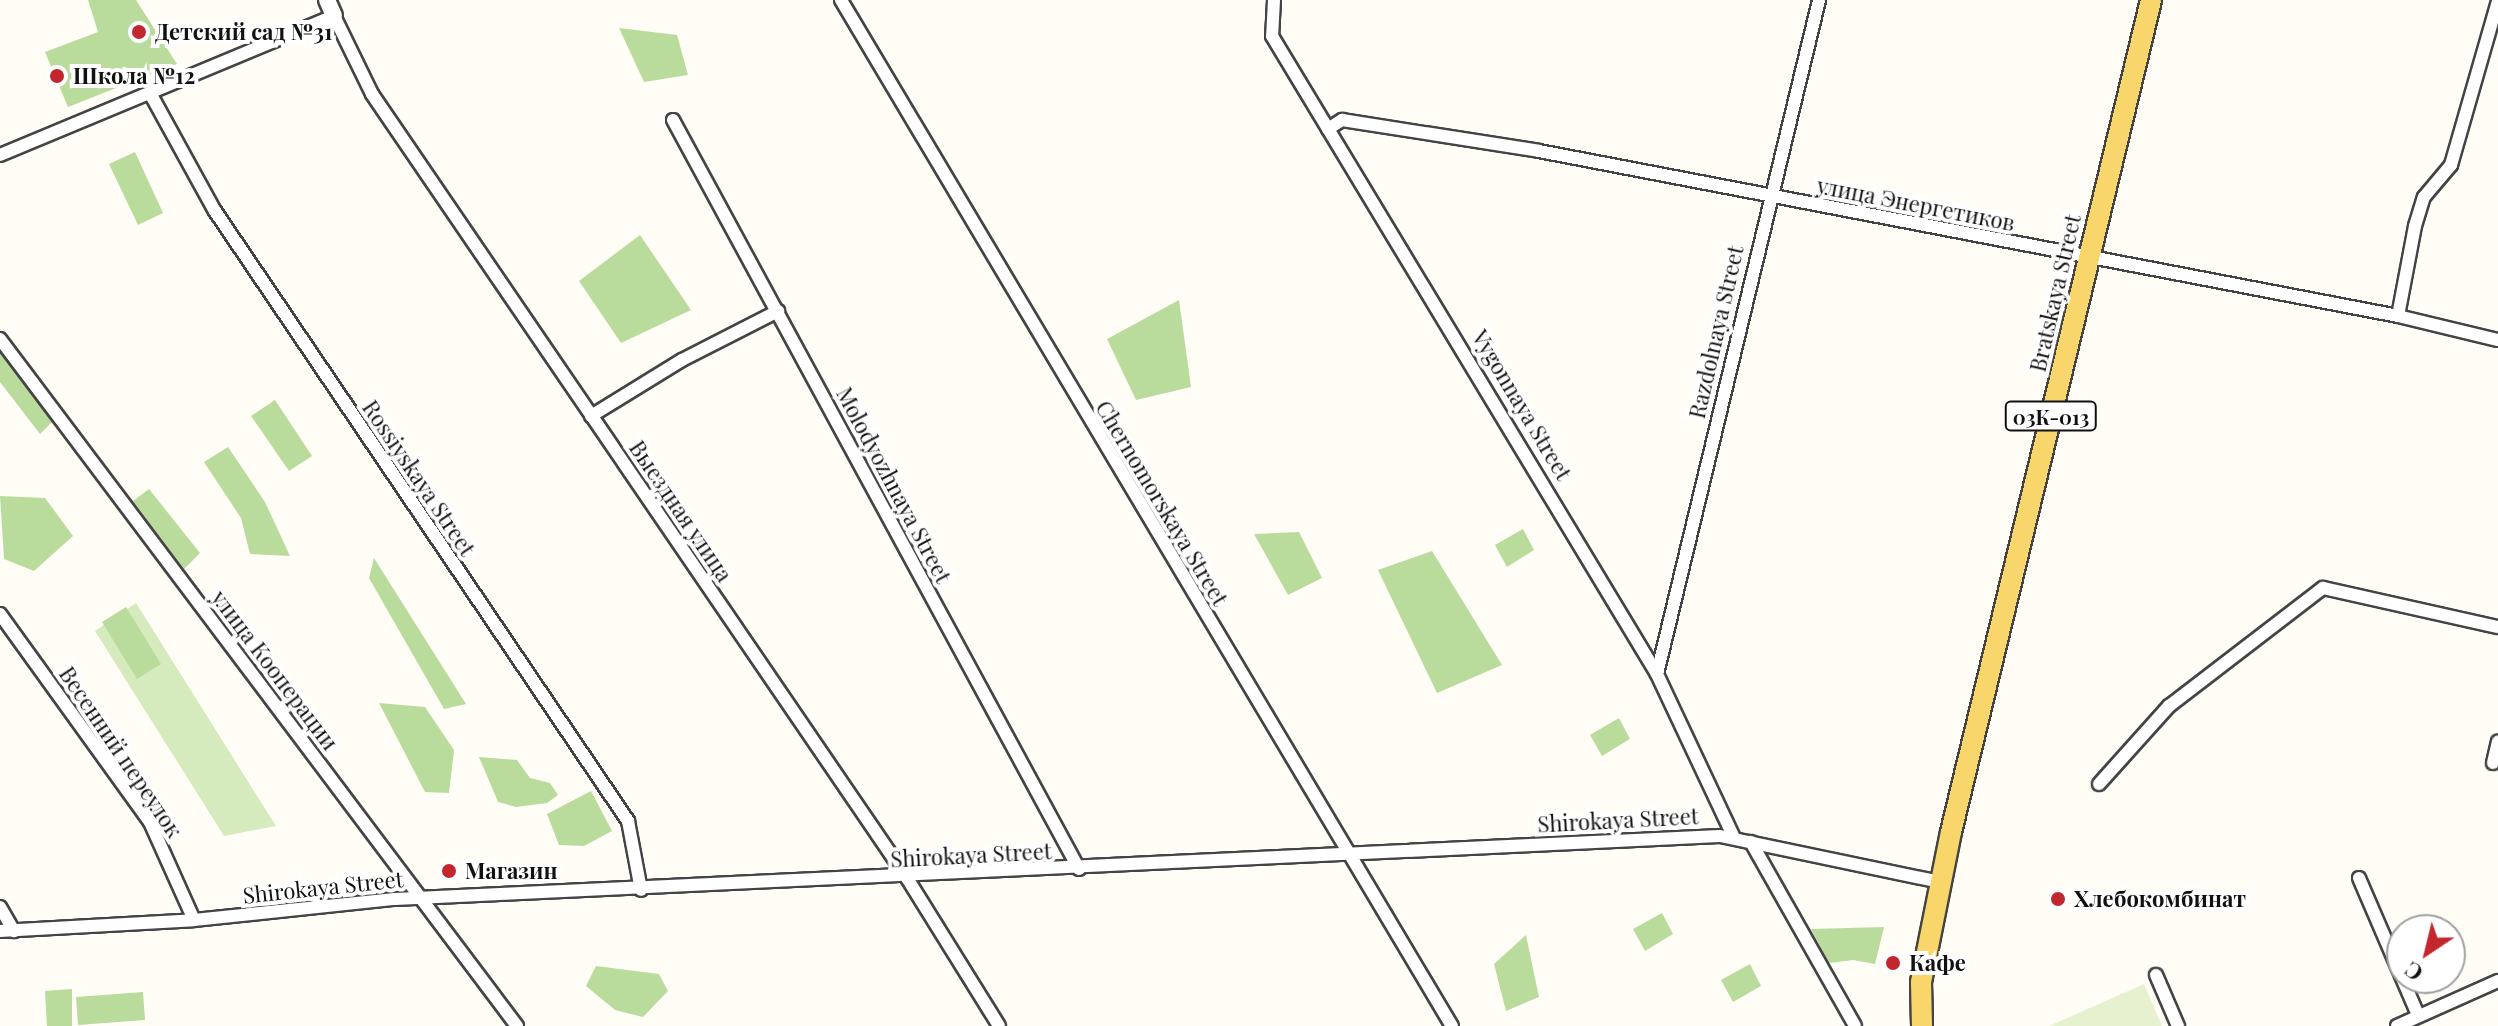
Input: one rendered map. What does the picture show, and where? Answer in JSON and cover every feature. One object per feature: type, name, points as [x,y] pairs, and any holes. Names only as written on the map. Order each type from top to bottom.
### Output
[{"type":"main road","name":"Bratskaya Street","points":[[1941,882],[2151,0]]},
{"type":"main road","name":"03К-013","points":[[1922,1026],[1921,982],[1941,882]]},
{"type":"street","points":[[0,155],[334,16],[327,0]]},
{"type":"street","name":"Chernomorskaya Street","points":[[841,0],[1452,1026]]},
{"type":"street","name":"Vygonnaya Street","points":[[1274,0],[1272,36],[1657,674],[1734,838]]},
{"type":"street","name":"Razdolnaya Street","points":[[1657,674],[1768,197],[1819,0]]},
{"type":"street","points":[[2398,316],[2415,226],[2424,197],[2451,165],[2498,1]]},
{"type":"street","name":"Выездная улица","points":[[334,16],[372,94],[907,878],[999,1026]]},
{"type":"street","name":"Rossiyskaya Street","points":[[150,93],[180,153],[247,259],[628,821],[641,890]]},
{"type":"street","name":"Molodyozhnaya Street","points":[[673,120],[1079,869]]},
{"type":"street","name":"улица Энергетиков","points":[[1328,129],[1342,120],[1539,151],[2398,316],[2498,340]]},
{"type":"street","points":[[591,416],[682,360],[778,311]]},
{"type":"street","name":"улица Кооперации","points":[[0,339],[514,1022]]},
{"type":"street","points":[[2099,784],[2169,706],[2323,588],[2498,627]]},
{"type":"street","name":"Весенний переулок","points":[[0,614],[150,822],[194,920]]},
{"type":"street","points":[[2493,763],[2498,742]]},
{"type":"street","name":"Shirokaya Street","points":[[0,931],[194,920],[422,898],[907,878],[1347,853],[1734,838],[1941,882]]},
{"type":"street","points":[[1751,842],[1855,1026]]},
{"type":"street","points":[[2359,878],[2418,1015]]},
{"type":"street","points":[[0,907],[14,931]]},
{"type":"street","points":[[2156,975],[2178,1026]]},
{"type":"street","points":[[2397,1026],[2498,981]]},
{"type":"street","points":[[497,1026],[514,1022]]},
{"type":"green space","points":[[88,0],[136,0],[177,64],[68,107],[45,52],[98,32]]},
{"type":"green space","points":[[619,28],[677,35],[688,75],[644,82]]},
{"type":"green space","points":[[135,152],[163,213],[138,225],[109,164]]},
{"type":"green space","points":[[640,235],[691,310],[621,343],[579,281]]},
{"type":"green space","points":[[1179,300],[1191,387],[1136,400],[1107,339]]},
{"type":"green space","points":[[0,348],[56,418],[40,434],[0,382]]},
{"type":"green space","points":[[275,400],[312,456],[289,471],[251,416]]},
{"type":"green space","points":[[228,447],[265,502],[290,556],[250,554],[241,518],[204,462]]},
{"type":"green space","points":[[149,489],[200,553],[184,569],[133,501]]},
{"type":"green space","points":[[0,496],[45,498],[73,536],[34,571],[4,559]]},
{"type":"green space","points":[[1523,529],[1534,550],[1507,567],[1495,545]]},
{"type":"green space","points":[[1299,532],[1322,578],[1288,595],[1254,534]]},
{"type":"green space","points":[[1432,551],[1502,665],[1437,693],[1378,570]]},
{"type":"green space","points":[[374,558],[466,704],[444,709],[369,578]]},
{"type":"green space","points":[[136,603],[276,826],[224,836],[95,631]]},
{"type":"green space","points":[[126,607],[161,664],[137,679],[102,622]]},
{"type":"green space","points":[[379,703],[425,707],[454,750],[449,793],[425,792]]},
{"type":"green space","points":[[1619,718],[1630,739],[1602,756],[1590,735]]},
{"type":"green space","points":[[479,757],[517,760],[530,778],[550,783],[558,795],[547,803],[516,807],[498,802]]},
{"type":"green space","points":[[591,791],[612,831],[584,846],[559,845],[547,814]]},
{"type":"green space","points":[[1662,913],[1673,934],[1645,951],[1633,929]]},
{"type":"green space","points":[[1884,927],[1875,964],[1853,960],[1829,963],[1811,929]]},
{"type":"green space","points":[[1526,935],[1539,997],[1506,1011],[1494,964]]},
{"type":"green space","points":[[1750,964],[1761,986],[1733,1002],[1721,980]]},
{"type":"green space","points":[[596,966],[659,974],[668,991],[643,1017],[615,1010],[586,986]]},
{"type":"green space","points":[[2144,984],[2162,1026],[2049,1026]]},
{"type":"green space","points":[[72,989],[72,1026],[47,1026],[45,991]]},
{"type":"green space","points":[[143,992],[145,1020],[78,1025],[76,997]]},
{"type":"place","name":"Детский сад №31","points":[[139,32]]},
{"type":"place","name":"Школа №12","points":[[57,76]]},
{"type":"place","name":"Магазин","points":[[449,871]]},
{"type":"place","name":"Хлебокомбинат","points":[[2058,899]]},
{"type":"place","name":"Кафе","points":[[1893,963]]}]
